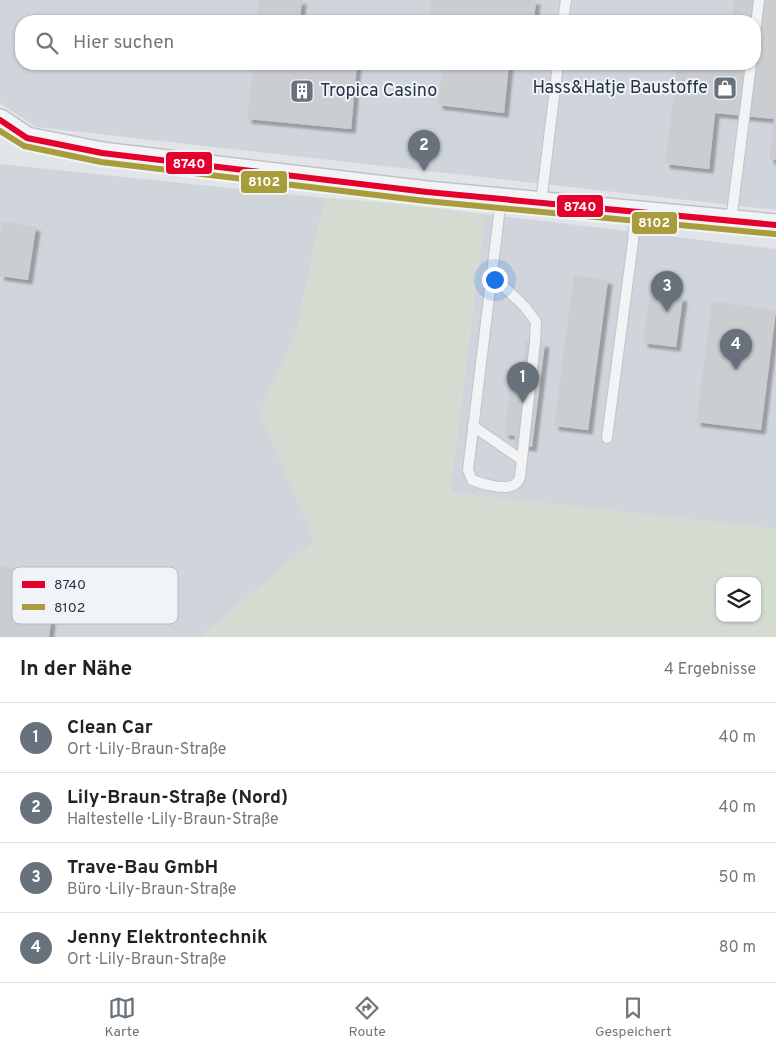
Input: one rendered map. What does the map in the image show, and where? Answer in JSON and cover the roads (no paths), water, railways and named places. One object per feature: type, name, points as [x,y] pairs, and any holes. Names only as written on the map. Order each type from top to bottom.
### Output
[{"type":"street","points":[[0,120],[27,138],[102,153],[419,191],[776,225]]},
{"type":"lane","points":[[564,15],[566,0]]},
{"type":"lane","points":[[757,15],[759,0]]},
{"type":"lane","points":[[541,202],[557,70]]},
{"type":"lane","points":[[732,220],[750,70]]},
{"type":"lane","points":[[492,275],[525,307],[536,322],[520,477],[515,484],[508,487],[482,484],[472,480],[468,470],[501,199]]},
{"type":"lane","points":[[607,438],[633,242],[635,211]]},
{"type":"lane","points":[[473,426],[522,460]]},
{"type":"place","name":"Hass&Hatje Baustoffe","points":[[725,88]]},
{"type":"place","name":"Tropica Casino","points":[[302,91]]},
{"type":"place","name":"Lily-Braun-Straße (Nord)","points":[[424,171]]},
{"type":"place","name":"Trave-Bau GmbH","points":[[667,312]]},
{"type":"place","name":"Jenny Elektrontechnik","points":[[736,370]]},
{"type":"place","name":"Clean Car","points":[[523,403]]}]
